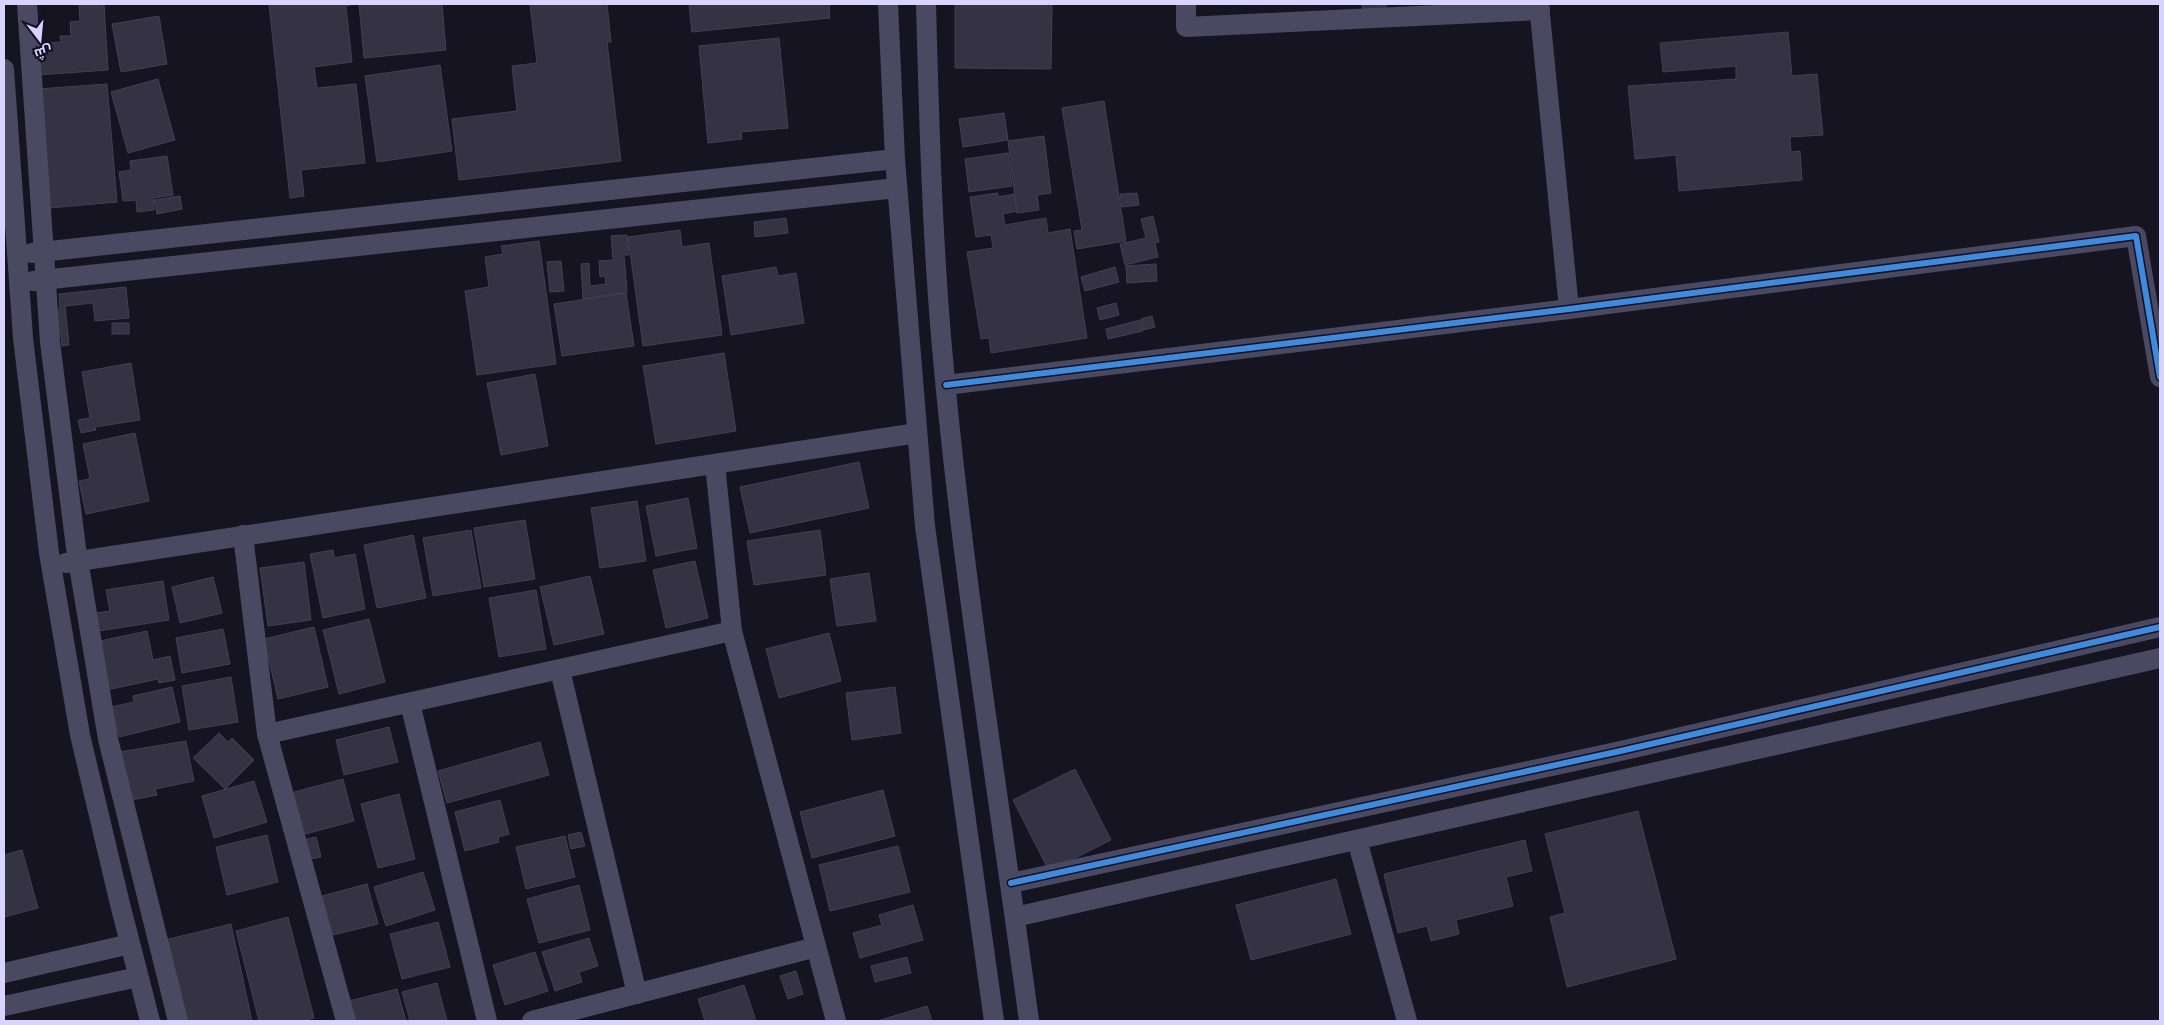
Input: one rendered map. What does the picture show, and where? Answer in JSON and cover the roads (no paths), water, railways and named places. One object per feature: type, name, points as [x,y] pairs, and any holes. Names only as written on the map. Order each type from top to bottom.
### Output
[{"type":"street","points":[[27,4],[51,352],[78,560],[108,739],[178,1021]]},
{"type":"street","points":[[888,4],[897,188],[925,526],[994,1021]]},
{"type":"street","points":[[926,4],[930,153],[946,385],[961,524],[1030,1021]]},
{"type":"street","points":[[1186,4],[1186,27],[1539,7],[1569,309]]},
{"type":"street","points":[[4,68],[24,348],[51,565],[80,734],[150,1021]]},
{"type":"street","points":[[17,254],[895,159]]},
{"type":"street","points":[[18,282],[897,188]]},
{"type":"street","points":[[946,385],[1569,309],[2136,236],[2160,377]]},
{"type":"street","points":[[51,565],[917,432]]},
{"type":"street","points":[[715,464],[732,632],[836,1021]]},
{"type":"street","points":[[243,535],[267,734],[346,1021]]},
{"type":"street","points":[[1011,883],[1616,752],[2160,627]]},
{"type":"street","points":[[267,734],[732,632]]},
{"type":"street","points":[[1015,917],[2160,658]]},
{"type":"street","points":[[560,670],[637,994]]},
{"type":"street","points":[[410,703],[487,1021]]},
{"type":"street","points":[[1357,840],[1407,1021]]},
{"type":"street","points":[[4,973],[130,944]]},
{"type":"street","points":[[532,1021],[816,947]]},
{"type":"street","points":[[4,1006],[138,977]]}]
